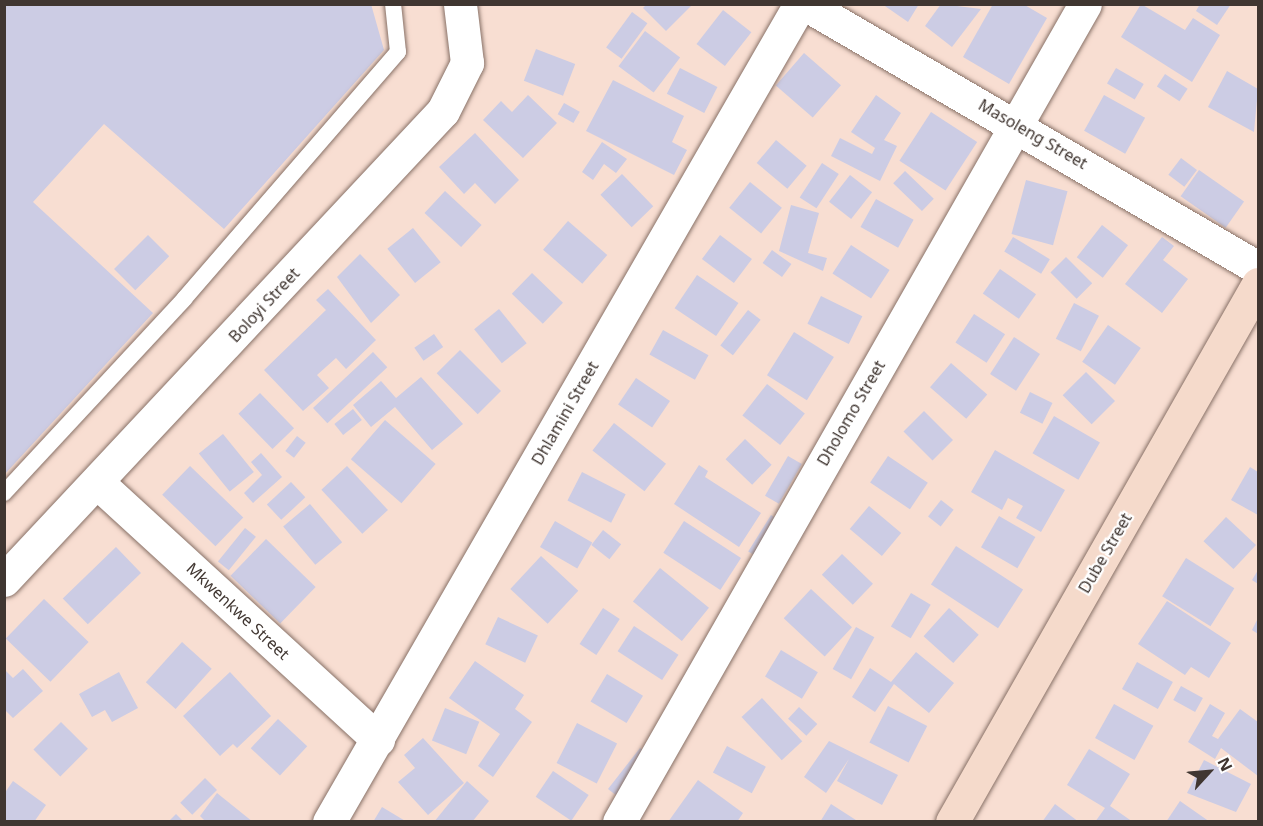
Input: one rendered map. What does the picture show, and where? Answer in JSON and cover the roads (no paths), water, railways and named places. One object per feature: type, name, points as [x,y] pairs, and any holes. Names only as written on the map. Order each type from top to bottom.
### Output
[{"type":"street","name":"Boloyi Street","points":[[4,580],[98,483],[443,111],[467,63],[460,4]]},
{"type":"street","name":"Masoleng Street","points":[[802,4],[1016,123],[1258,268]]},
{"type":"street","name":"Dhlamini Street","points":[[329,822],[802,4]]},
{"type":"street","name":"Dholomo Street","points":[[619,822],[1085,4]]},
{"type":"street","name":"Dube Street","points":[[952,822],[1258,284]]},
{"type":"street","name":"Mkwenkwe Street","points":[[98,483],[378,740]]},
{"type":"lane","points":[[4,493],[184,299],[398,52],[393,4]]}]
